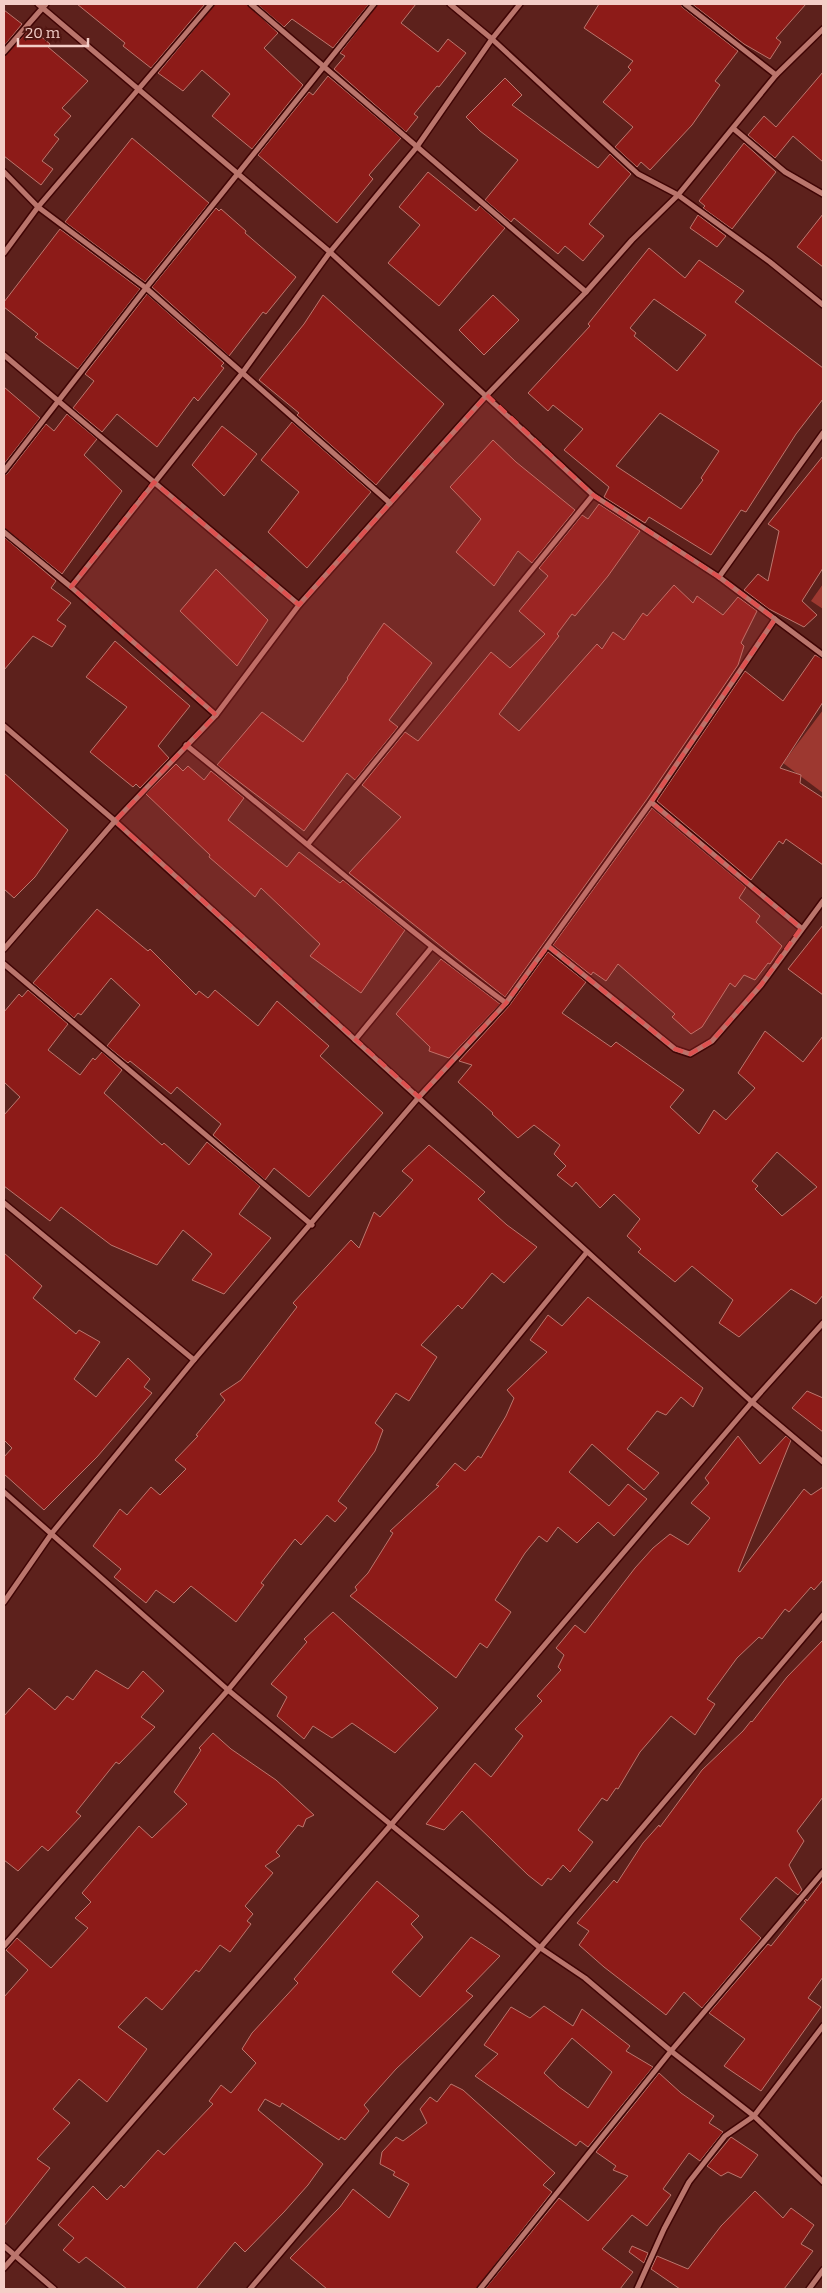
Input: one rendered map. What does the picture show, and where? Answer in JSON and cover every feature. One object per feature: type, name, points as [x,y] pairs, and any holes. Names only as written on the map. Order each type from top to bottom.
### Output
[{"type":"street","points":[[4,253],[38,207],[212,4]]},
{"type":"street","points":[[251,4],[416,148],[586,292]]},
{"type":"street","points":[[4,471],[146,288],[374,4]]},
{"type":"street","points":[[450,4],[492,39],[638,174],[678,195],[770,262],[823,305]]},
{"type":"street","points":[[72,587],[243,372],[330,252],[416,148],[492,39],[520,4]]},
{"type":"street","points":[[685,4],[776,76]]},
{"type":"street","points":[[4,52],[42,5],[330,252],[487,395],[593,495],[719,576],[823,655]]},
{"type":"street","points":[[4,949],[115,821],[186,745],[216,716],[299,605],[487,395],[586,292],[632,240],[678,195],[776,76],[823,29]]},
{"type":"street","points":[[734,129],[785,172],[823,194]]},
{"type":"street","points":[[4,172],[38,207],[146,288],[390,503]]},
{"type":"street","points":[[4,355],[57,402],[299,605]]},
{"type":"street","points":[[719,576],[823,434]]},
{"type":"street","points":[[308,844],[593,495]]},
{"type":"street","points":[[4,532],[72,587],[216,716]]},
{"type":"street","points":[[4,1602],[52,1533],[194,1360],[312,1225],[419,1097],[506,1003],[651,802],[775,619]]},
{"type":"street","points":[[4,726],[115,821],[752,1402],[823,1462]]},
{"type":"street","points":[[186,745],[308,844],[431,948],[506,1003]]},
{"type":"street","points":[[651,802],[801,928]]},
{"type":"street","points":[[548,946],[675,1049],[690,1054],[712,1041],[762,985],[801,928],[823,901]]},
{"type":"street","points":[[355,1040],[431,948]]},
{"type":"street","points":[[4,964],[312,1225]]},
{"type":"street","points":[[4,1202],[194,1360]]},
{"type":"street","points":[[4,1946],[228,1690],[587,1252]]},
{"type":"street","points":[[4,2268],[390,1826],[752,1402],[823,1323]]},
{"type":"street","points":[[4,1492],[228,1690],[390,1826],[540,1947],[585,1978],[671,2051],[754,2116],[823,2182]]},
{"type":"street","points":[[250,2289],[823,1615]]},
{"type":"street","points":[[480,2289],[671,2051],[823,1872]]},
{"type":"street","points":[[637,2289],[664,2229],[690,2182],[724,2136],[754,2116],[823,2026]]},
{"type":"street","points":[[4,2246],[54,2289]]},
{"type":"street","points":[[809,2289],[823,2270]]},
{"type":"highlighted area","points":[[487,395],[593,495],[719,577],[775,619],[651,802],[801,928],[761,985],[712,1041],[690,1054],[675,1049],[548,946],[506,1003],[419,1097],[115,821],[216,715],[71,587],[154,482],[299,605]]},
{"type":"shaded area","points":[[823,584],[823,609],[811,601]]},
{"type":"shaded area","points":[[823,710],[823,793],[783,763]]},
{"type":"building","points":[[77,4],[205,4],[151,68],[123,46],[125,43]]},
{"type":"building","points":[[215,4],[247,4],[278,33],[264,48],[303,85],[252,149],[212,116],[230,94],[202,70],[183,91],[158,73]]},
{"type":"building","points":[[257,4],[369,4],[333,48],[292,19],[284,27]]},
{"type":"building","points":[[378,4],[416,4],[401,23],[438,52],[448,39],[466,53],[439,87],[437,86],[414,114],[418,117],[406,132],[334,69],[345,56],[340,53]]},
{"type":"building","points":[[599,4],[681,4],[682,7],[738,51],[715,81],[720,85],[692,125],[650,170],[641,162],[637,167],[615,147],[633,127],[603,102],[631,70],[628,67],[633,61],[584,28]]},
{"type":"building","points":[[692,4],[806,4],[776,38],[781,42],[770,59],[744,44]]},
{"type":"building","points":[[4,10],[22,24],[4,46]]},
{"type":"building","points":[[29,30],[31,32],[33,30],[50,44],[48,47],[88,81],[62,108],[71,116],[54,135],[59,139],[42,161],[53,169],[41,185],[4,156],[4,56]]},
{"type":"building","points":[[823,72],[823,162],[793,136],[775,158],[748,135],[764,116],[776,127]]},
{"type":"building","points":[[328,76],[401,138],[369,175],[373,179],[337,223],[258,155],[309,92],[313,95]]},
{"type":"building","points":[[505,78],[522,95],[512,105],[598,168],[610,154],[631,174],[589,224],[604,236],[583,261],[565,246],[558,254],[514,218],[511,222],[485,200],[518,160],[480,131],[466,117]]},
{"type":"building","points":[[132,138],[209,203],[145,282],[65,222]]},
{"type":"building","points":[[744,143],[776,172],[732,229],[703,208],[705,206],[699,201]]},
{"type":"building","points":[[428,172],[476,211],[480,206],[505,228],[439,306],[388,263],[420,225],[399,207]]},
{"type":"building","points":[[216,208],[219,211],[221,209],[246,231],[245,233],[296,277],[266,314],[263,312],[229,356],[152,287]]},
{"type":"building","points":[[823,214],[823,267],[797,247]]},
{"type":"building","points":[[698,215],[726,236],[717,247],[690,228]]},
{"type":"building","points":[[60,229],[140,289],[78,369],[35,337],[38,334],[4,307],[4,302]]},
{"type":"building","points":[[649,248],[685,278],[699,260],[744,291],[735,302],[823,368],[823,399],[796,434],[746,512],[741,510],[711,555],[649,517],[645,523],[604,497],[609,487],[564,450],[583,429],[553,405],[548,411],[528,393],[590,326],[588,324]],"holes":[[[654,299],[706,335],[677,371],[634,336],[636,333],[630,328]],[[660,413],[719,451],[701,478],[703,480],[681,509],[616,466]]]},
{"type":"building","points":[[147,294],[224,363],[221,366],[224,368],[198,401],[194,397],[157,447],[117,414],[102,432],[73,408],[94,381],[85,374]]},
{"type":"building","points":[[323,295],[444,404],[376,485],[297,415],[299,413],[259,380],[304,324]]},
{"type":"building","points":[[493,295],[519,320],[484,355],[459,330]]},
{"type":"building","points":[[4,387],[40,418],[4,464]]},
{"type":"building","points":[[67,414],[97,439],[84,455],[122,491],[62,574],[4,528],[4,475],[7,474],[46,424],[54,431]]},
{"type":"building","points":[[292,422],[371,492],[307,568],[268,532],[299,492],[261,460]]},
{"type":"building","points":[[222,426],[257,454],[224,496],[192,465]]},
{"type":"building","points":[[493,440],[516,462],[575,510],[532,563],[518,551],[494,586],[456,552],[481,519],[450,487]]},
{"type":"building","points":[[823,456],[823,568],[802,601],[817,615],[804,627],[769,609],[744,590],[758,574],[768,581],[779,531],[768,524]]},
{"type":"building","points":[[599,504],[640,531],[608,576],[575,616],[572,614],[557,634],[559,636],[499,714],[519,731],[597,644],[602,649],[613,632],[624,640],[643,613],[647,616],[674,585],[693,603],[697,596],[723,615],[738,597],[757,611],[741,643],[744,646],[738,665],[647,799],[505,997],[349,873],[401,817],[362,785],[405,732],[418,741],[491,652],[510,668],[545,634],[519,611],[548,576],[539,568],[582,515],[588,519]]},
{"type":"building","points":[[4,537],[56,581],[51,588],[71,603],[57,620],[66,626],[52,647],[33,636],[4,670]]},
{"type":"building","points":[[216,569],[268,620],[237,666],[180,611]]},
{"type":"building","points":[[384,623],[432,663],[389,720],[398,727],[355,780],[347,773],[304,831],[217,765],[262,712],[303,742],[348,679]]},
{"type":"building","points":[[115,641],[190,706],[158,746],[169,758],[140,788],[136,784],[133,787],[90,752],[127,707],[86,677]]},
{"type":"building","points":[[815,655],[823,659],[823,702],[780,768],[801,775],[800,783],[823,798],[823,865],[786,839],[783,844],[779,841],[751,880],[657,801],[745,671],[783,701]]},
{"type":"building","points":[[176,764],[183,771],[188,766],[204,780],[211,771],[244,798],[228,820],[287,867],[299,852],[340,883],[343,880],[405,930],[361,993],[310,956],[320,944],[261,888],[255,897],[209,857],[210,855],[146,794]]},
{"type":"building","points":[[4,773],[68,830],[35,877],[14,898],[4,889]]},
{"type":"building","points":[[652,808],[746,887],[739,898],[760,916],[756,922],[782,946],[770,964],[768,963],[755,980],[744,975],[735,987],[730,983],[702,1027],[691,1034],[672,1017],[675,1014],[618,964],[606,981],[593,972],[591,975],[553,945]]},
{"type":"building","points":[[97,909],[148,951],[150,949],[196,995],[199,991],[208,998],[215,990],[258,1026],[277,1001],[329,1046],[320,1056],[383,1113],[309,1197],[274,1168],[265,1180],[213,1135],[221,1124],[177,1087],[171,1094],[130,1061],[128,1063],[107,1046],[140,1005],[111,978],[81,1015],[78,1013],[74,1018],[33,983]]},
{"type":"building","points":[[823,925],[823,995],[788,969]]},
{"type":"building","points":[[548,952],[586,982],[562,1013],[611,1047],[616,1042],[684,1090],[670,1107],[699,1134],[714,1110],[726,1120],[755,1088],[738,1073],[765,1031],[803,1062],[823,1036],[823,1295],[816,1304],[791,1289],[739,1337],[719,1323],[733,1300],[692,1266],[675,1282],[638,1252],[641,1249],[627,1236],[640,1219],[614,1194],[600,1208],[576,1182],[572,1187],[557,1175],[566,1166],[554,1154],[560,1145],[534,1125],[518,1138],[458,1082],[472,1065],[459,1061],[509,1006]],"holes":[[[777,1152],[817,1187],[782,1216],[755,1189],[758,1186],[752,1181]]]},
{"type":"building","points":[[441,959],[500,1004],[449,1058],[429,1051],[430,1047],[396,1014]]},
{"type":"building","points":[[28,990],[68,1024],[48,1050],[80,1075],[93,1058],[95,1060],[102,1052],[122,1070],[104,1093],[162,1145],[164,1143],[189,1165],[207,1142],[260,1186],[239,1214],[271,1238],[224,1294],[192,1280],[212,1254],[183,1230],[157,1265],[111,1245],[61,1207],[50,1221],[4,1186],[4,1115],[20,1097],[4,1082],[4,1012],[19,994],[22,997]]},
{"type":"building","points":[[429,1145],[485,1192],[478,1199],[507,1225],[537,1247],[504,1283],[492,1273],[462,1309],[458,1305],[421,1345],[437,1357],[409,1401],[396,1393],[375,1423],[383,1430],[375,1451],[338,1501],[347,1508],[335,1522],[327,1515],[301,1545],[295,1539],[261,1583],[264,1585],[236,1622],[191,1586],[174,1603],[156,1590],[146,1603],[114,1577],[121,1569],[93,1546],[120,1509],[127,1515],[151,1487],[160,1495],[186,1469],[175,1460],[198,1436],[196,1435],[225,1400],[220,1394],[241,1380],[297,1307],[293,1303],[351,1240],[359,1248],[374,1212],[380,1217],[413,1180],[402,1171]]},
{"type":"building","points":[[4,1253],[42,1286],[33,1298],[76,1334],[79,1330],[100,1342],[74,1379],[96,1397],[128,1358],[150,1379],[144,1387],[152,1393],[97,1457],[44,1510],[4,1474],[4,1457],[12,1448],[4,1440]]},
{"type":"building","points":[[588,1297],[703,1388],[693,1407],[681,1397],[666,1415],[657,1411],[627,1449],[659,1473],[644,1490],[592,1444],[569,1472],[609,1506],[628,1484],[647,1499],[614,1536],[598,1522],[577,1543],[558,1527],[547,1542],[539,1536],[525,1553],[495,1600],[511,1612],[487,1648],[480,1643],[456,1678],[350,1596],[357,1590],[355,1587],[368,1573],[393,1533],[390,1531],[439,1486],[436,1485],[455,1463],[465,1471],[478,1456],[481,1458],[506,1416],[514,1398],[507,1390],[547,1352],[530,1340],[548,1315],[562,1326]]},
{"type":"building","points":[[807,1391],[823,1398],[823,1432],[792,1408]]},
{"type":"building","points":[[738,1436],[760,1464],[786,1436],[791,1440],[738,1571],[740,1572],[804,1489],[811,1495],[823,1487],[823,1580],[814,1590],[811,1587],[789,1612],[785,1609],[762,1639],[759,1637],[737,1658],[707,1699],[715,1704],[695,1735],[671,1716],[640,1752],[618,1789],[616,1788],[607,1801],[602,1798],[578,1830],[593,1842],[570,1872],[563,1865],[551,1880],[548,1878],[542,1886],[528,1875],[462,1811],[444,1830],[426,1824],[475,1763],[491,1777],[523,1736],[515,1729],[542,1701],[537,1696],[561,1670],[558,1667],[564,1655],[556,1648],[575,1625],[585,1633],[635,1568],[653,1548],[670,1534],[688,1545],[710,1518],[691,1503],[709,1483],[705,1478]]},
{"type":"building","points":[[333,1612],[438,1708],[395,1753],[352,1723],[332,1738],[313,1726],[304,1739],[277,1716],[287,1697],[271,1684],[307,1642],[304,1639]]},
{"type":"building","points":[[823,1640],[823,1797],[797,1831],[804,1841],[789,1865],[802,1890],[798,1895],[776,1877],[740,1919],[761,1938],[702,2008],[684,1992],[666,2015],[579,1945],[589,1931],[577,1923],[614,1880],[617,1883],[643,1843],[659,1825],[660,1827],[702,1770],[752,1722],[787,1677]]},
{"type":"building","points":[[96,1670],[128,1689],[143,1671],[164,1691],[141,1717],[155,1727],[119,1764],[116,1762],[76,1812],[81,1816],[48,1851],[42,1846],[18,1871],[4,1860],[4,1716],[29,1688],[55,1710],[67,1696],[73,1700]]},
{"type":"building","points":[[213,1733],[231,1749],[276,1780],[314,1815],[306,1819],[303,1827],[298,1825],[276,1852],[280,1856],[265,1866],[273,1873],[245,1906],[253,1914],[247,1921],[251,1924],[230,1952],[220,1945],[199,1972],[196,1970],[162,2010],[146,1997],[118,2027],[147,2049],[107,2102],[79,2079],[53,2109],[70,2123],[37,2159],[50,2168],[4,2226],[4,1997],[28,1970],[6,1950],[17,1938],[51,1968],[88,1928],[75,1918],[91,1902],[82,1893],[139,1826],[152,1838],[187,1804],[174,1792],[201,1750],[199,1748]]},
{"type":"building","points":[[823,1880],[823,1977],[808,1998],[821,2007],[761,2091],[724,2066],[745,2039],[709,2013],[768,1944],[771,1946],[806,1902],[804,1901],[806,1899],[807,1901]]},
{"type":"building","points":[[377,1881],[419,1916],[411,1924],[423,1937],[392,1972],[420,1997],[471,1937],[500,1956],[466,1991],[473,1996],[396,2069],[364,2105],[369,2111],[345,2140],[341,2137],[339,2140],[282,2103],[280,2107],[265,2099],[258,2110],[323,2164],[308,2185],[245,2252],[235,2242],[196,2289],[127,2289],[86,2257],[79,2263],[63,2250],[74,2238],[58,2225],[93,2186],[107,2200],[121,2185],[124,2188],[158,2150],[164,2155],[213,2104],[209,2101],[221,2085],[231,2093],[256,2063],[242,2049],[252,2033],[298,1983],[294,1979]]},
{"type":"building","points":[[544,2006],[573,2026],[582,2009],[630,2046],[626,2051],[653,2067],[588,2147],[580,2141],[576,2146],[475,2076],[498,2054],[484,2045],[511,2007],[530,2018]],"holes":[[[572,2038],[612,2072],[588,2108],[559,2087],[544,2073]]]},
{"type":"building","points":[[659,2073],[681,2093],[714,2116],[709,2123],[723,2132],[700,2161],[689,2153],[663,2189],[671,2195],[647,2226],[632,2215],[602,2249],[633,2272],[620,2289],[485,2289],[559,2198],[588,2221],[628,2176],[613,2170],[616,2166],[596,2152]]},
{"type":"building","points":[[451,2084],[463,2090],[555,2173],[543,2185],[552,2192],[476,2289],[327,2289],[290,2258],[340,2207],[353,2189],[389,2218],[409,2184],[393,2175],[395,2172],[380,2164],[382,2152],[396,2137],[403,2141],[427,2123],[420,2109],[430,2097],[437,2102]]},
{"type":"building","points":[[731,2137],[758,2155],[741,2178],[728,2172],[721,2176],[707,2166]]},
{"type":"building","points":[[755,2191],[783,2218],[791,2208],[814,2225],[801,2244],[813,2251],[784,2289],[680,2289],[651,2269],[657,2256],[688,2269],[721,2226]]},
{"type":"building","points":[[632,2246],[648,2253],[644,2263],[629,2252]]}]
